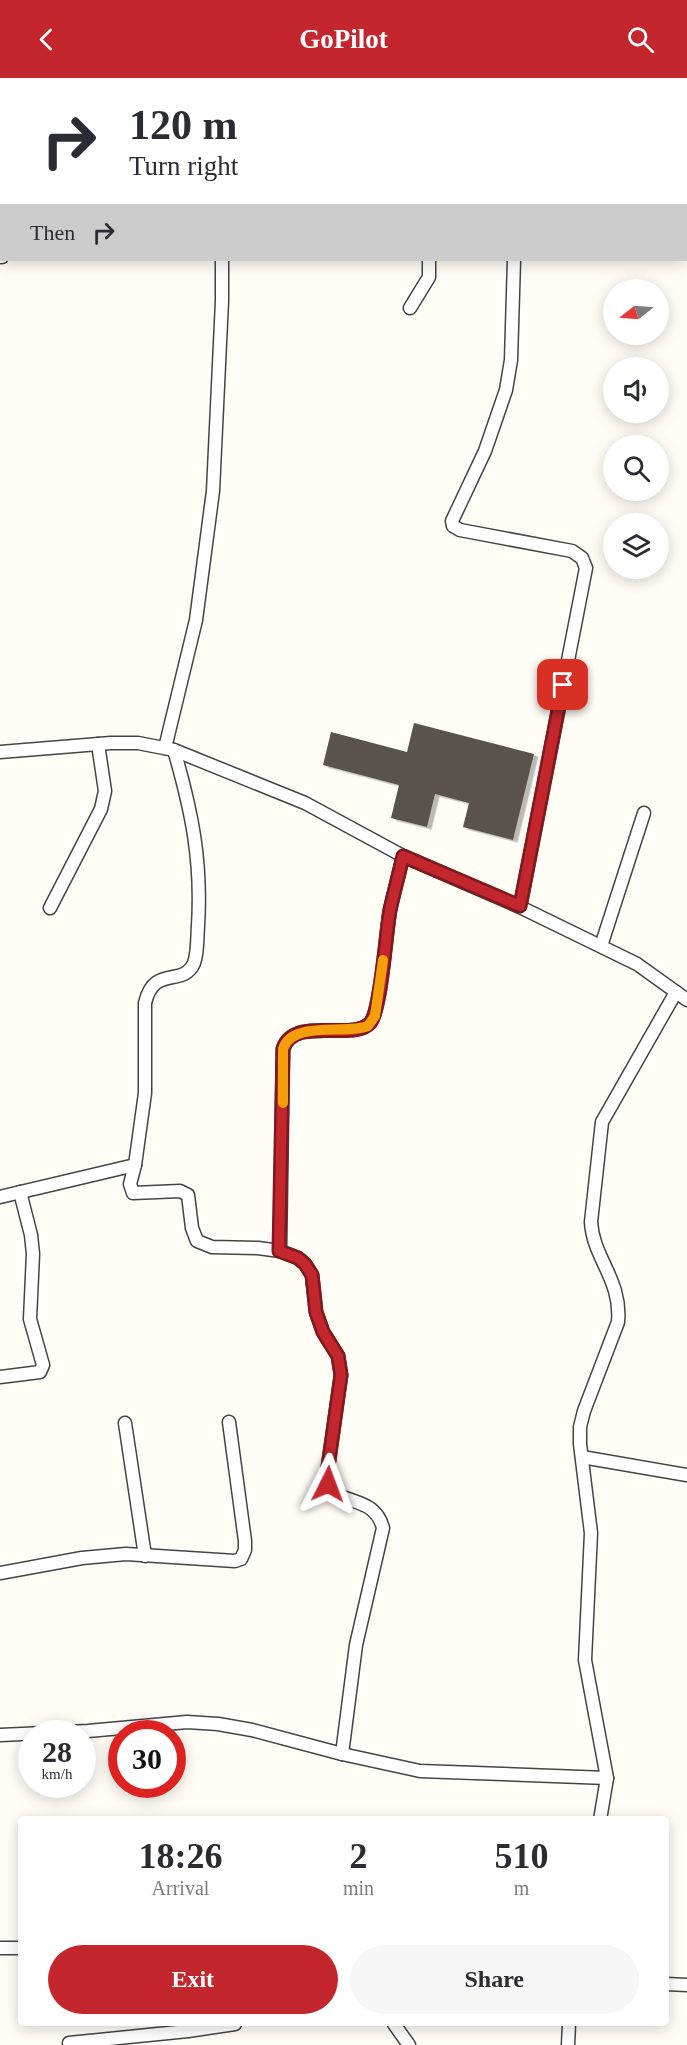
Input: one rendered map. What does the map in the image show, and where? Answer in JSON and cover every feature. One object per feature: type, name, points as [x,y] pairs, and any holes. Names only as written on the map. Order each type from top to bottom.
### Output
[{"type":"street","points":[[222,261],[213,491],[196,620],[170,749],[194,824],[199,901],[196,952],[193,964],[187,972],[155,982],[148,990],[145,1003],[145,1093],[135,1165],[130,1184],[133,1193],[180,1191],[188,1195],[194,1236],[203,1245],[279,1251],[298,1258],[312,1275],[316,1312],[323,1332],[338,1356],[341,1375],[327,1474],[328,1484],[337,1495],[372,1509],[379,1517],[383,1528],[356,1645],[342,1754]]},
{"type":"street","points":[[410,308],[429,277],[429,261]]},
{"type":"street","points":[[514,261],[511,360],[506,390],[484,451],[452,521],[453,526],[460,530],[572,551],[582,558],[586,568],[520,906]]},
{"type":"street","points":[[0,752],[138,743],[170,749],[305,803],[403,856],[520,906],[637,964],[687,1000]]},
{"type":"street","points":[[50,908],[101,809],[105,790],[98,744]]},
{"type":"street","points":[[601,946],[644,813]]},
{"type":"street","points":[[279,1251],[283,1049],[288,1040],[302,1033],[312,1030],[362,1028],[372,1021],[378,1002],[390,910],[403,856]]},
{"type":"street","points":[[601,1816],[607,1778],[585,1660],[591,1533],[580,1427],[584,1410],[618,1322],[619,1312],[612,1279],[591,1233],[591,1222],[602,1122],[676,992]]},
{"type":"street","points":[[0,1197],[135,1165]]},
{"type":"street","points":[[0,1377],[40,1372],[43,1365],[30,1319],[33,1264],[31,1235],[20,1192]]},
{"type":"street","points":[[0,1573],[82,1558],[126,1554],[235,1561],[241,1559],[244,1555],[245,1541],[229,1422]]},
{"type":"street","points":[[125,1423],[145,1556]]},
{"type":"street","points":[[582,1457],[687,1475]]},
{"type":"street","points":[[0,1735],[88,1731],[187,1722],[218,1724],[252,1730],[342,1754],[420,1771],[607,1778]]},
{"type":"street","points":[[0,1948],[18,1948]]},
{"type":"street","points":[[669,1984],[687,1985]]},
{"type":"street","points":[[69,2043],[222,2026]]},
{"type":"street","points":[[395,2026],[409,2045]]},
{"type":"street","points":[[568,2026],[568,2045]]},
{"type":"building","points":[[414,723],[534,754],[513,840],[463,827],[469,803],[435,794],[427,827],[391,818],[399,785],[323,765],[331,732],[407,752]]},
{"type":"waterway","points":[[40,78],[72,78]]},
{"type":"slow traffic","points":[[283,1103],[284,1044],[295,1036],[312,1030],[355,1029],[368,1026],[375,1016],[383,960]]},
{"type":"route","points":[[328,1484],[327,1474],[341,1375],[338,1356],[323,1332],[316,1312],[312,1275],[298,1258],[279,1251],[284,1044],[295,1036],[312,1030],[362,1028],[368,1026],[372,1021],[378,1002],[390,910],[403,856],[520,906],[563,685]]}]
